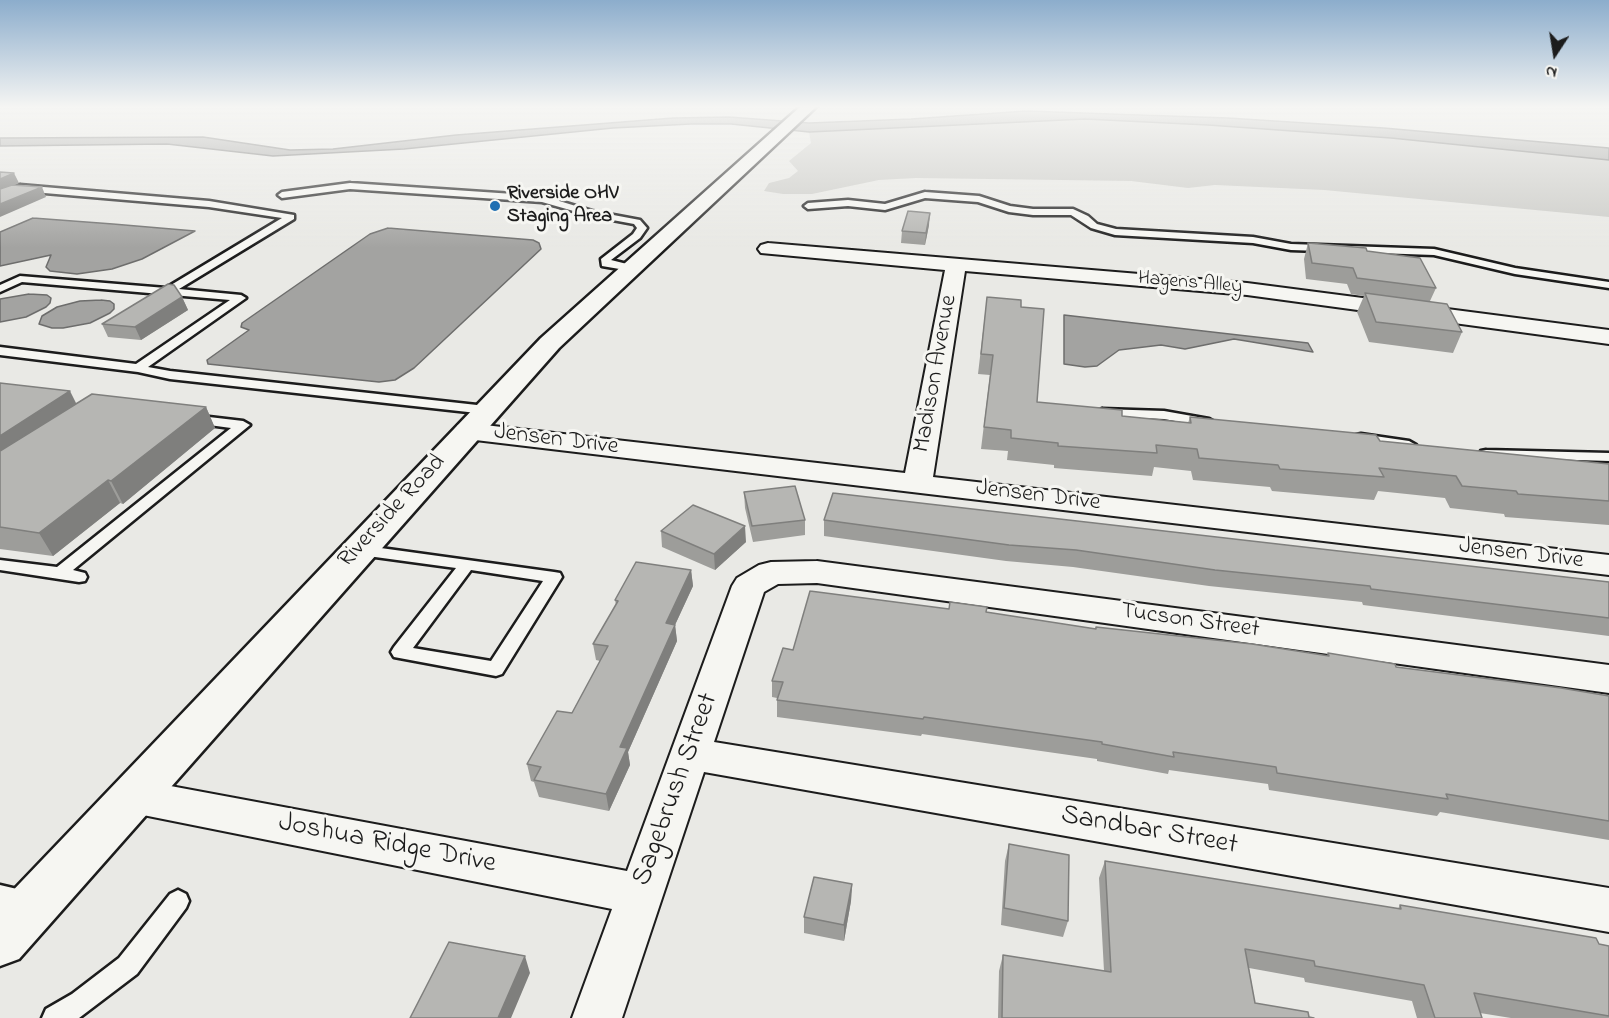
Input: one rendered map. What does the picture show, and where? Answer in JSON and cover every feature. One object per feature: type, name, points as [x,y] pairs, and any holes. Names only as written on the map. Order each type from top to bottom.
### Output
[{"type":"main road","name":"Riverside Road","points":[[0,942],[18,899],[133,795],[550,343],[758,154]]},
{"type":"street","name":"Hagens Alley","points":[[768,249],[1247,289],[1609,337]]},
{"type":"street","name":"Madison Avenue","points":[[918,483],[956,265]]},
{"type":"street","name":"Jensen Drive","points":[[477,421],[918,483],[1609,566]]},
{"type":"street","name":"Tucson Street","points":[[771,573],[818,572],[1609,679]]},
{"type":"street","name":"Sagebrush Street","points":[[597,1018],[749,586],[771,573]]},
{"type":"street","name":"Sandbar Street","points":[[690,754],[1609,910]]},
{"type":"street","name":"Joshua Ridge Drive","points":[[133,795],[640,894]]},
{"type":"lane","points":[[282,195],[350,186],[543,199],[591,213],[637,222],[642,228],[637,236],[606,260],[606,264],[631,268]]},
{"type":"lane","points":[[0,196],[20,188],[208,204],[291,217],[169,291]]},
{"type":"lane","points":[[808,206],[848,203],[885,207],[925,195],[955,196],[979,199],[1009,209],[1033,212],[1073,212],[1094,226],[1114,232],[1253,240],[1291,247],[1434,252],[1515,271],[1609,285]]},
{"type":"lane","points":[[0,289],[20,279],[241,298],[138,368]]},
{"type":"lane","points":[[0,351],[138,368],[170,375],[477,421]]},
{"type":"lane","points":[[1086,416],[1111,412],[1164,415],[1222,425]]},
{"type":"lane","points":[[60,573],[243,425],[183,418]]},
{"type":"lane","points":[[1342,437],[1428,448]]},
{"type":"lane","points":[[1471,454],[1609,457]]},
{"type":"lane","points":[[359,550],[467,564],[554,577],[496,669],[400,652],[467,564]]},
{"type":"lane","points":[[0,565],[80,577]]},
{"type":"lane","points":[[55,1018],[81,1003],[128,966],[178,902]]},
{"type":"shaded area","points":[[251,154],[320,154],[273,156]]},
{"type":"shaded area","points":[[798,154],[1545,154],[1609,160],[1609,217],[1324,190],[1215,185],[1188,188],[1131,181],[916,178],[879,180],[812,194],[783,194],[764,191],[769,183],[789,178],[798,171],[789,161]]},
{"type":"shaded area","points":[[1545,154],[1609,154],[1609,160]]},
{"type":"shaded area","points":[[33,218],[195,231],[142,259],[112,269],[77,274],[50,271],[46,267],[51,255],[0,266],[0,232]]},
{"type":"shaded area","points":[[388,228],[533,240],[539,243],[541,249],[414,368],[395,380],[379,382],[208,364],[207,360],[249,330],[241,327],[242,323],[370,234]]},
{"type":"shaded area","points":[[29,294],[47,295],[51,298],[50,303],[26,317],[0,322],[0,299]]},
{"type":"shaded area","points":[[80,301],[110,301],[114,304],[114,309],[90,323],[63,328],[52,328],[39,324],[42,316],[57,307]]},
{"type":"shaded area","points":[[1064,315],[1308,343],[1313,352],[1234,339],[1185,349],[1161,345],[1119,350],[1097,366],[1064,364]]},
{"type":"building","points":[[0,172],[14,173],[0,179]]},
{"type":"building","points":[[12,185],[42,187],[0,204],[0,189]]},
{"type":"building","points":[[908,211],[930,213],[926,233],[902,231]]},
{"type":"building","points":[[1308,243],[1366,248],[1367,251],[1420,258],[1436,288],[1357,278],[1353,268],[1312,263]]},
{"type":"building","points":[[168,284],[174,285],[182,297],[135,327],[102,324]]},
{"type":"building","points":[[1365,293],[1447,304],[1462,332],[1376,322]]},
{"type":"building","points":[[987,297],[1021,300],[1021,307],[1044,309],[1037,402],[1122,410],[1122,416],[1191,423],[1190,417],[1376,435],[1380,441],[1609,464],[1609,501],[1518,494],[1516,491],[1462,486],[1456,476],[1379,468],[1384,477],[1280,469],[1278,465],[1199,458],[1197,449],[1156,445],[1157,453],[1058,446],[1058,443],[1011,438],[1011,430],[984,427],[993,355],[981,354]]},
{"type":"building","points":[[0,383],[70,391],[0,436]]},
{"type":"building","points":[[92,394],[206,407],[111,481],[108,480],[39,533],[0,527],[0,451]]},
{"type":"building","points":[[795,486],[805,520],[752,526],[744,492]]},
{"type":"building","points":[[833,493],[1609,582],[1609,618],[1371,589],[1370,586],[1215,570],[1076,550],[1009,545],[824,520]]},
{"type":"building","points":[[693,505],[745,526],[714,554],[661,531]]},
{"type":"building","points":[[636,562],[691,570],[666,623],[675,625],[620,747],[627,748],[606,794],[534,780],[541,767],[527,764],[557,711],[572,713],[608,646],[593,644],[618,601],[615,600]]},
{"type":"building","points":[[810,591],[949,609],[950,602],[987,607],[986,612],[1096,629],[1096,627],[1252,644],[1329,656],[1328,653],[1395,664],[1396,667],[1609,696],[1609,821],[1446,794],[1448,799],[1277,773],[1276,767],[1173,752],[1174,757],[1102,744],[1102,742],[924,717],[923,719],[777,700],[783,682],[772,681],[783,648],[793,650]]},
{"type":"building","points":[[1009,844],[1069,855],[1068,921],[1004,908]]},
{"type":"building","points":[[1105,861],[1401,909],[1400,905],[1596,938],[1599,944],[1609,946],[1609,1016],[1474,993],[1482,1018],[1435,1018],[1424,985],[1315,966],[1314,961],[1245,949],[1255,1003],[1308,1012],[1309,1017],[1314,1018],[1002,1018],[1003,955],[1111,972]]},
{"type":"building","points":[[814,877],[852,884],[844,925],[804,917]]},
{"type":"building","points":[[449,942],[525,956],[498,1018],[410,1018]]},
{"type":"place","name":"Riverside OHV Staging Area","points":[[495,206]]}]
